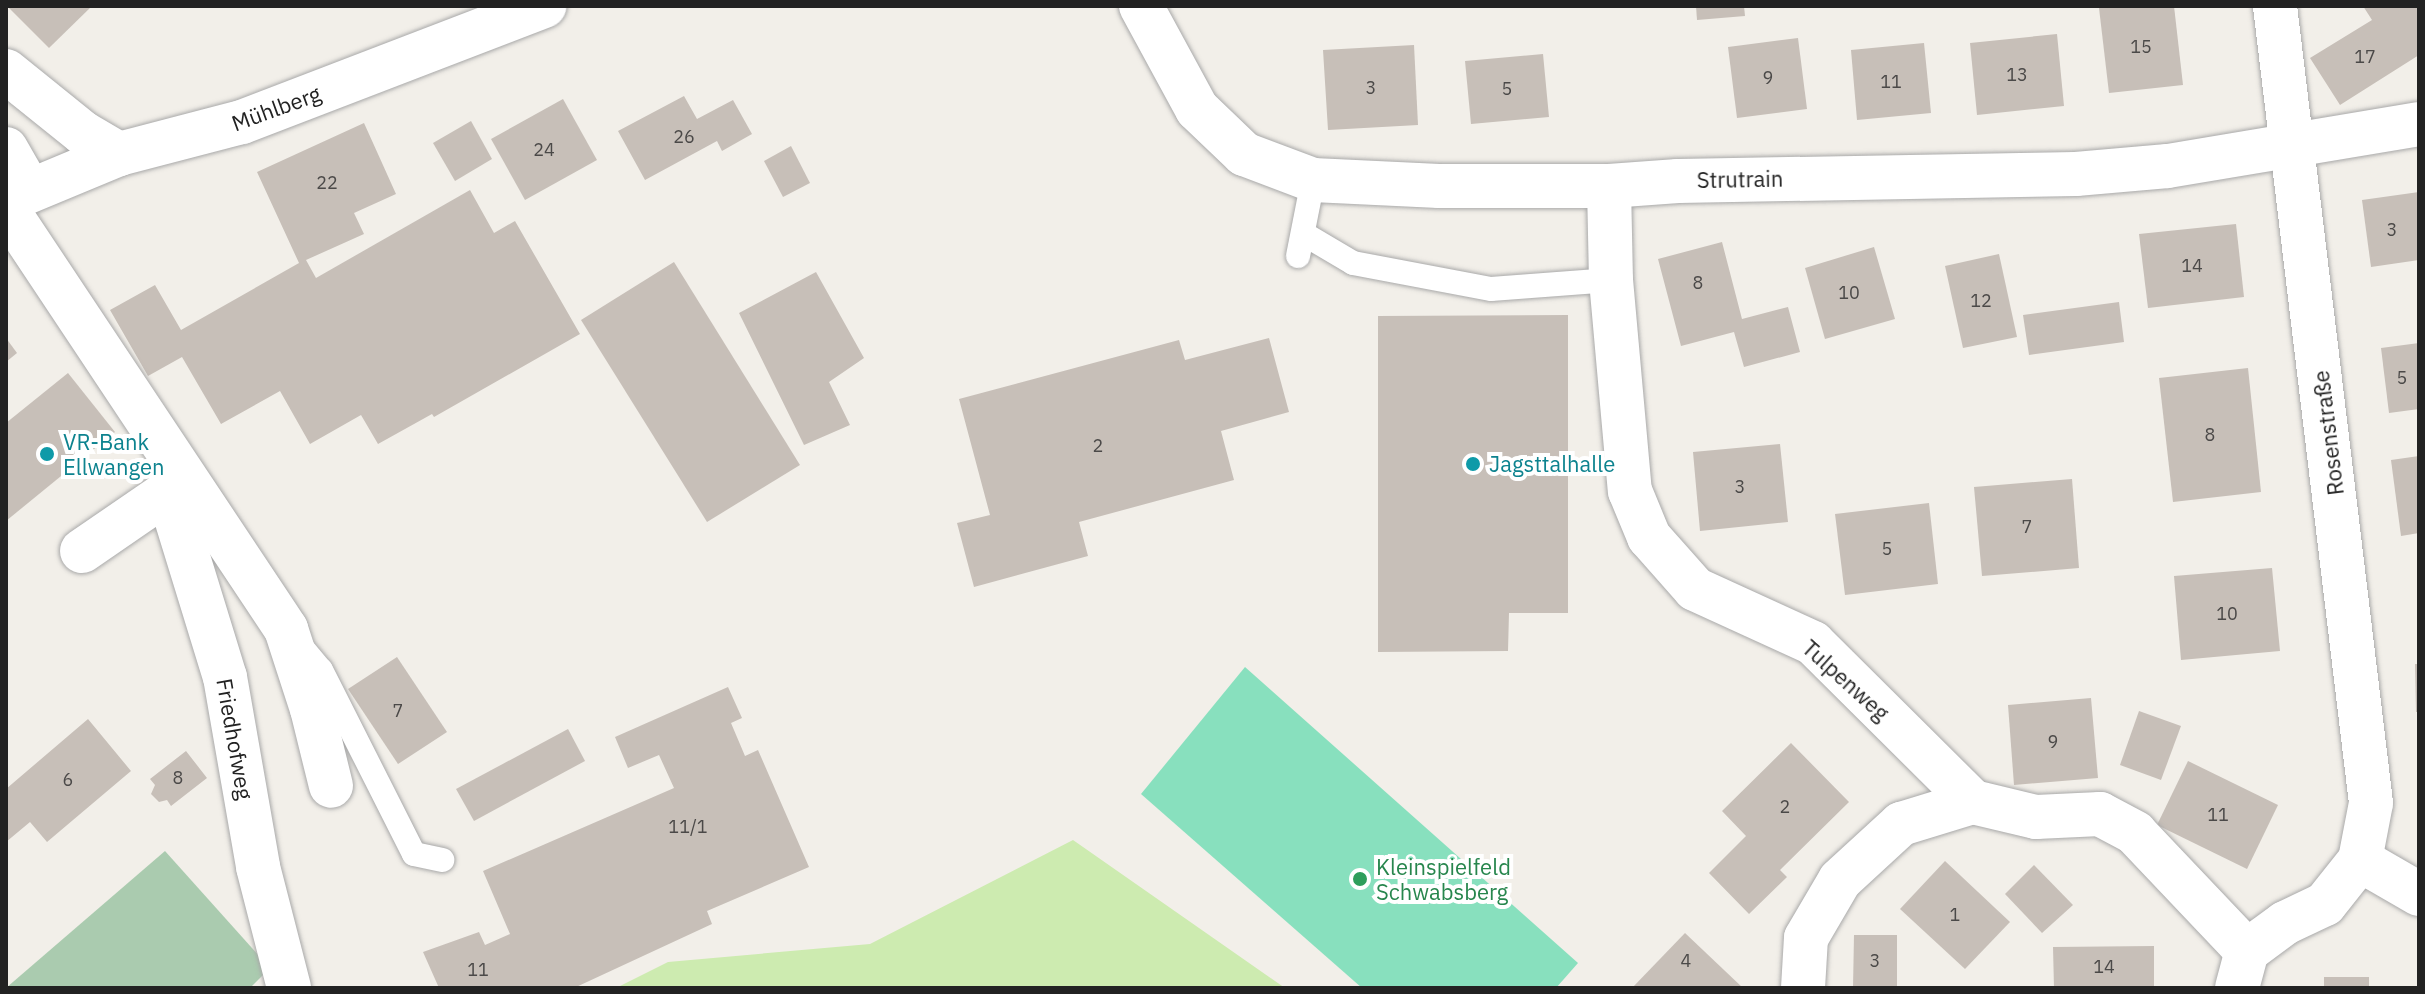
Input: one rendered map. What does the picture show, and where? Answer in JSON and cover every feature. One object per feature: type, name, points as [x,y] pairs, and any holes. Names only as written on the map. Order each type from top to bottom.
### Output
[{"type":"street","name":"Mühlberg","points":[[14,199],[119,154],[242,122],[544,6]]},
{"type":"street","name":"Strutrain","points":[[1141,6],[1197,109],[1244,154],[1313,180],[1439,186],[1609,186],[1678,181],[2076,174],[2168,166],[2419,124]]},
{"type":"street","name":"Rosenstraße","points":[[2242,970],[2285,923],[2325,904],[2360,860],[2371,803],[2275,6]]},
{"type":"street","points":[[6,71],[83,133],[119,154]]},
{"type":"street","name":"Friedhofweg","points":[[6,149],[14,199],[174,480],[286,629],[312,709],[331,786]]},
{"type":"street","name":"Tulpenweg","points":[[1609,186],[1611,280],[1630,491],[1649,537],[1695,589],[1813,643],[1973,802]]},
{"type":"street","points":[[82,551],[174,480]]},
{"type":"street","name":"Friedhofweg","points":[[174,480],[225,677],[258,867],[289,988]]},
{"type":"street","points":[[1803,988],[1806,938],[1840,880],[1901,824],[1973,802],[2036,817],[2100,814],[2135,833],[2242,970]]},
{"type":"street","points":[[2360,860],[2419,894]]},
{"type":"lane","points":[[1313,180],[1301,245],[1353,263],[1491,289],[1611,280]]},
{"type":"lane","points":[[286,629],[321,670],[414,854],[442,860]]},
{"type":"green space","name":"Kleinspielfeld Schwabsberg","points":[[1245,667],[1578,963],[1556,988],[1362,988],[1141,794]]},
{"type":"green space","points":[[1073,840],[1285,988],[616,988],[668,962],[870,944]]},
{"type":"green space","points":[[165,851],[270,968],[250,988],[6,988]]},
{"type":"building","points":[[7,6],[92,6],[49,48]]},
{"type":"building","points":[[1696,6],[1744,6],[1745,16],[1697,20]]},
{"type":"building","points":[[2174,6],[2183,85],[2109,93],[2099,8]]},
{"type":"building","points":[[2363,6],[2419,6],[2419,55],[2340,105],[2310,58],[2372,20]]},
{"type":"building","points":[[2057,34],[2064,106],[1977,115],[1970,43]]},
{"type":"building","points":[[1798,38],[1807,109],[1737,118],[1728,47]]},
{"type":"building","points":[[1924,43],[1931,113],[1857,120],[1851,50]]},
{"type":"building","points":[[1414,45],[1418,125],[1328,130],[1323,50]]},
{"type":"building","points":[[1543,54],[1549,117],[1471,124],[1465,61]]},
{"type":"building","points":[[684,96],[697,119],[733,100],[752,134],[722,151],[717,141],[645,180],[618,131]]},
{"type":"building","points":[[563,99],[597,160],[525,200],[491,139]]},
{"type":"building","points":[[471,121],[492,159],[455,181],[433,143]]},
{"type":"building","points":[[364,123],[396,194],[354,213],[364,234],[306,260],[316,278],[470,190],[494,233],[515,221],[580,334],[434,417],[432,414],[378,444],[361,415],[310,444],[280,391],[221,424],[182,357],[148,376],[110,310],[155,285],[181,330],[299,263],[257,172]]},
{"type":"building","points":[[791,146],[810,183],[783,197],[764,161]]},
{"type":"building","points":[[2419,192],[2419,260],[2371,267],[2362,200]]},
{"type":"building","points":[[2236,224],[2244,297],[2148,308],[2139,234]]},
{"type":"building","points":[[1722,242],[1742,319],[1788,307],[1800,352],[1744,367],[1734,332],[1681,346],[1658,259]]},
{"type":"building","points":[[1874,247],[1895,319],[1825,339],[1805,268]]},
{"type":"building","points":[[1999,254],[2017,337],[1963,348],[1945,266]]},
{"type":"building","points":[[674,262],[800,465],[707,522],[581,320]]},
{"type":"building","points":[[816,272],[864,358],[829,382],[850,425],[804,445],[739,313]]},
{"type":"building","points":[[2119,302],[2124,342],[2029,355],[2023,315]]},
{"type":"building","name":"Jagsttalhalle","points":[[1568,315],[1568,613],[1509,613],[1508,651],[1378,652],[1378,316]]},
{"type":"building","points":[[6,338],[17,353],[6,362]]},
{"type":"building","points":[[1269,338],[1289,412],[1221,431],[1234,480],[1079,522],[1088,556],[974,587],[957,523],[990,515],[959,399],[1179,340],[1185,360]]},
{"type":"building","points":[[2419,343],[2419,409],[2389,413],[2381,348]]},
{"type":"building","points":[[2248,368],[2261,492],[2173,502],[2159,378]]},
{"type":"building","name":"VR-Bank Ellwangen","points":[[68,373],[115,432],[6,521],[6,423]]},
{"type":"building","points":[[1780,444],[1788,522],[1700,531],[1693,452]]},
{"type":"building","points":[[2419,456],[2419,533],[2401,536],[2391,460]]},
{"type":"building","points":[[2072,479],[2079,568],[1982,576],[1974,487]]},
{"type":"building","points":[[1929,503],[1938,584],[1845,595],[1835,514]]},
{"type":"building","points":[[2272,568],[2280,651],[2181,660],[2174,576]]},
{"type":"building","points":[[397,657],[447,732],[398,764],[348,689]]},
{"type":"building","points":[[2415,664],[2419,664],[2419,712],[2416,712]]},
{"type":"building","points":[[728,687],[742,718],[731,723],[745,756],[758,750],[809,867],[707,911],[712,924],[574,988],[439,988],[423,952],[479,932],[485,945],[510,934],[483,871],[674,788],[659,755],[628,768],[615,737]]},
{"type":"building","points":[[2091,698],[2098,778],[2014,785],[2008,705]]},
{"type":"building","points":[[2139,711],[2181,726],[2161,780],[2120,765]]},
{"type":"building","points":[[88,719],[131,771],[47,842],[30,822],[6,842],[6,789]]},
{"type":"building","points":[[568,729],[585,761],[474,821],[456,789]]},
{"type":"building","points":[[1791,743],[1849,802],[1780,870],[1787,877],[1749,914],[1709,873],[1746,836],[1722,811]]},
{"type":"building","points":[[186,751],[207,778],[171,806],[167,800],[159,802],[151,794],[155,785],[150,779]]},
{"type":"building","points":[[2188,761],[2278,805],[2247,869],[2157,825]]},
{"type":"building","points":[[1945,861],[2010,922],[1965,969],[1900,909]]},
{"type":"building","points":[[2034,865],[2073,905],[2042,933],[2005,894]]},
{"type":"building","points":[[1685,933],[1743,988],[1632,988]]},
{"type":"building","points":[[1854,935],[1897,935],[1897,988],[1853,988]]},
{"type":"building","points":[[2154,946],[2154,988],[2054,988],[2053,947]]},
{"type":"building","points":[[2324,977],[2369,977],[2369,988],[2324,988]]},
{"type":"place","name":"VR-Bank Ellwangen","points":[[47,454]]},
{"type":"place","name":"Jagsttalhalle","points":[[1473,464]]},
{"type":"place","name":"Kleinspielfeld Schwabsberg","points":[[1360,879]]}]
